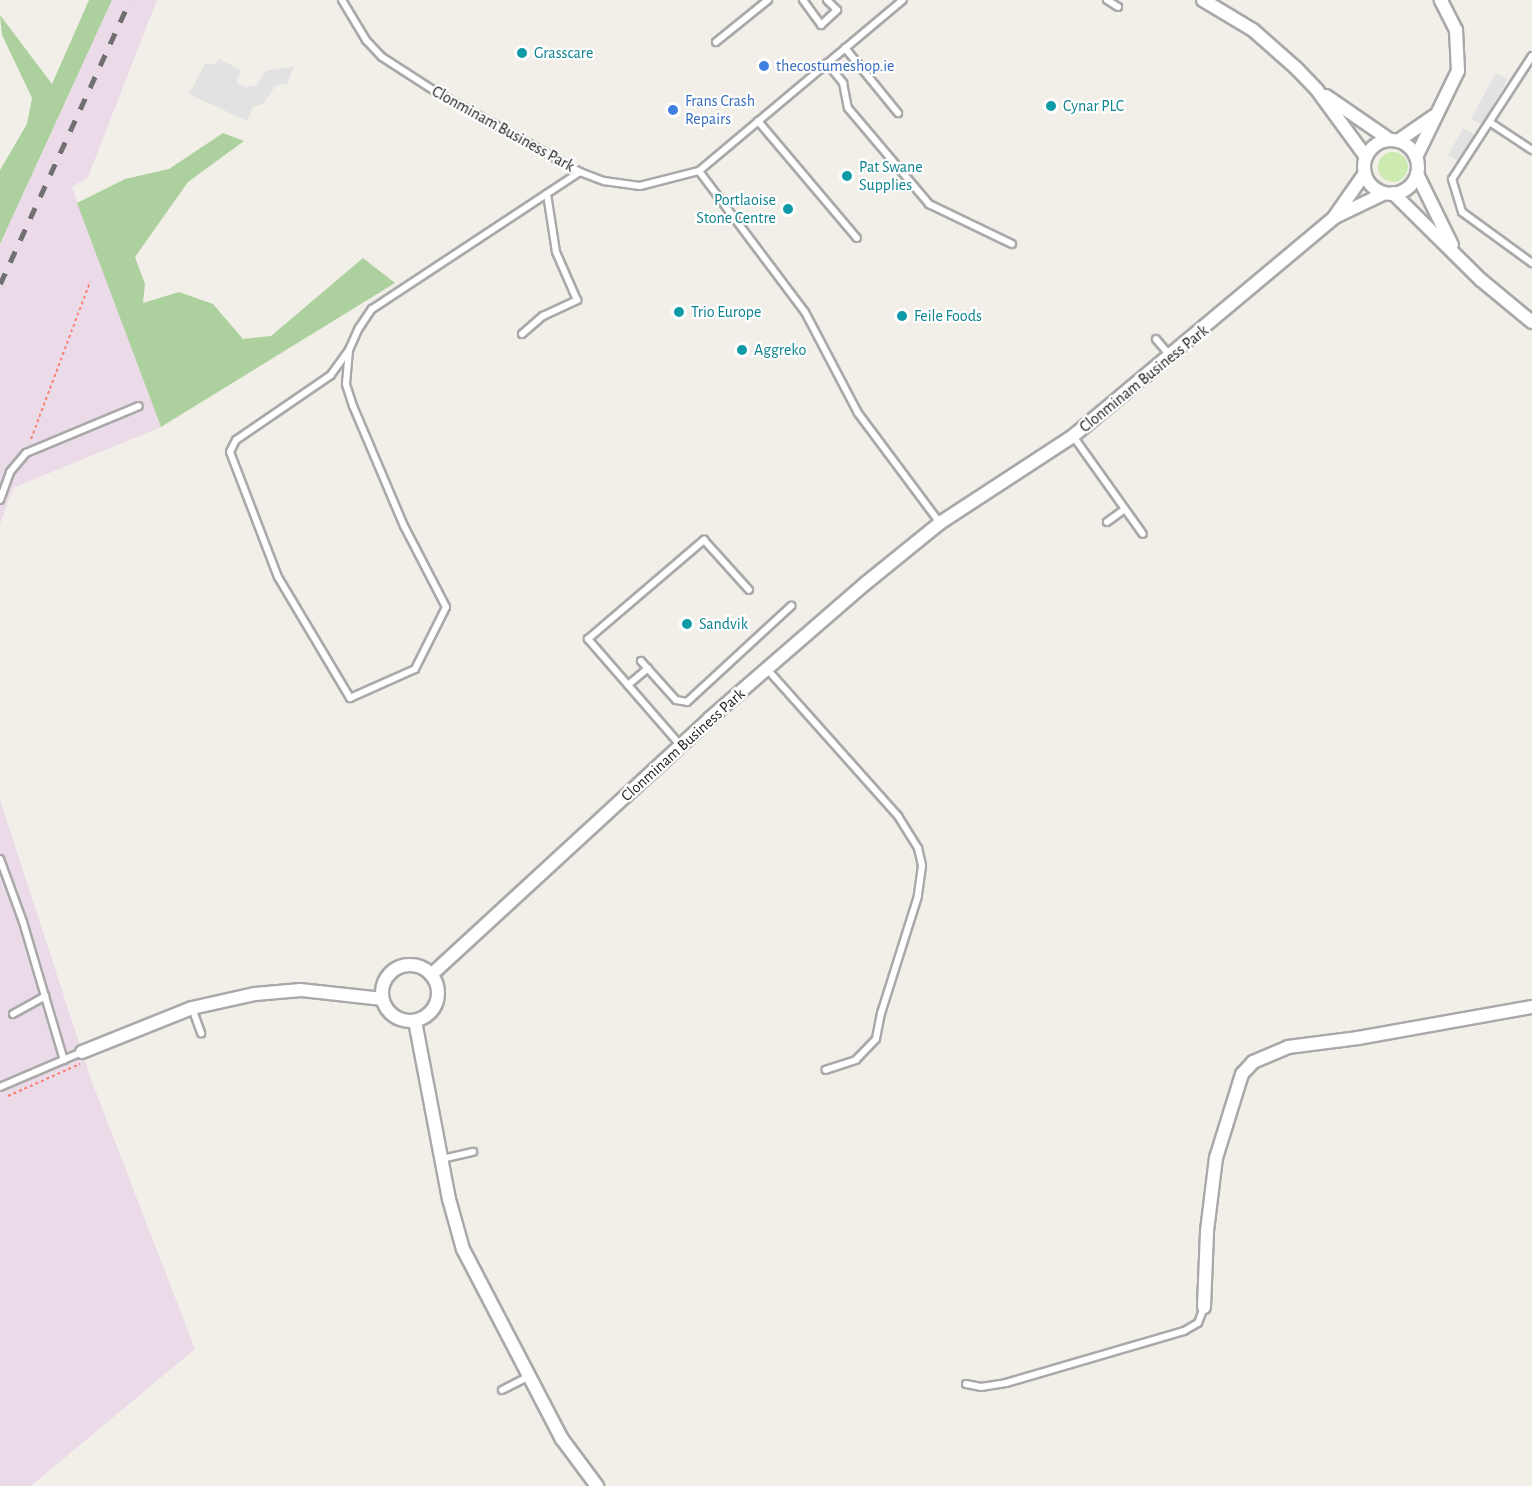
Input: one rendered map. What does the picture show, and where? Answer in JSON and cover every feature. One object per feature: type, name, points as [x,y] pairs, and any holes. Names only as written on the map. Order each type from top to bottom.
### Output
[{"type":"street","points":[[1203,0],[1253,30],[1317,90],[1416,157]]},
{"type":"street","points":[[1441,0],[1456,30],[1459,50],[1458,71],[1434,116],[1416,157],[1416,174],[1456,254]]},
{"type":"street","points":[[1317,90],[1366,157]]},
{"type":"street","points":[[1434,116],[1394,140],[1375,145],[1366,157],[1365,173],[1372,186],[1389,193],[1532,322]]},
{"type":"street","name":"Clonminam Business Park","points":[[432,974],[767,669],[940,523],[1074,436],[1171,357],[1335,217],[1365,173]]},
{"type":"street","points":[[1389,193],[1407,188],[1416,174]]},
{"type":"street","name":"Clonminam Business Park","points":[[1335,217],[1389,193]]},
{"type":"street","points":[[416,965],[432,974],[439,999],[430,1014],[415,1021],[390,1014],[382,999],[385,980],[398,967],[416,965]]},
{"type":"street","points":[[82,1052],[192,1008],[255,994],[301,990],[382,999]]},
{"type":"street","points":[[1204,1307],[1207,1231],[1216,1158],[1242,1074],[1252,1062],[1288,1047],[1370,1036],[1532,1007]]},
{"type":"street","points":[[415,1021],[441,1159],[464,1249],[562,1439],[597,1486]]},
{"type":"lane","name":"Clonminam Business Park","points":[[342,0],[366,40],[382,57],[580,172],[604,181],[640,186],[699,171],[899,1]]},
{"type":"lane","points":[[716,42],[768,0]]},
{"type":"lane","points":[[803,0],[821,25],[837,10],[827,0]]},
{"type":"lane","points":[[1107,0],[1118,7]]},
{"type":"lane","points":[[845,48],[898,113]]},
{"type":"lane","points":[[1532,57],[1491,123],[1452,179],[1462,212],[1532,263]]},
{"type":"lane","points":[[827,63],[843,83],[848,108],[929,204],[1012,244]]},
{"type":"lane","points":[[758,121],[857,238]]},
{"type":"lane","points":[[1491,123],[1532,150]]},
{"type":"lane","points":[[699,171],[804,312],[858,413],[940,523]]},
{"type":"lane","points":[[349,350],[346,384],[353,406],[404,526],[446,608],[415,669],[350,698],[278,577],[230,452],[236,440],[331,375],[349,350],[372,309],[580,172]]},
{"type":"lane","points":[[522,334],[543,316],[577,300],[556,252],[548,194]]},
{"type":"lane","points":[[1156,339],[1171,357]]},
{"type":"lane","points":[[0,500],[10,472],[26,453],[139,406]]},
{"type":"lane","points":[[1074,436],[1143,534]]},
{"type":"lane","points":[[1107,522],[1125,509]]},
{"type":"lane","points":[[682,747],[588,639],[705,540],[749,590]]},
{"type":"lane","points":[[641,661],[676,700],[687,702],[791,606]]},
{"type":"lane","points":[[628,685],[648,668]]},
{"type":"lane","points":[[767,669],[891,807],[918,848],[922,866],[918,896],[881,1013],[876,1039],[856,1060],[826,1070]]},
{"type":"lane","points":[[0,859],[64,1060]]},
{"type":"lane","points":[[13,1014],[45,996]]},
{"type":"lane","points":[[192,1008],[201,1033]]},
{"type":"lane","points":[[0,1087],[82,1052]]},
{"type":"lane","points":[[441,1159],[473,1152]]},
{"type":"lane","points":[[966,1384],[981,1387],[1006,1383],[1184,1331],[1198,1323],[1204,1307]]},
{"type":"lane","points":[[502,1390],[528,1377]]},
{"type":"path","points":[[26,453],[90,282]]},
{"type":"shaded area","points":[[112,0],[157,0],[88,177],[72,187],[161,427],[13,488],[0,524],[0,244]]},
{"type":"shaded area","points":[[219,59],[241,70],[236,82],[245,87],[257,85],[266,71],[294,66],[287,84],[276,85],[263,104],[253,107],[247,121],[189,94],[205,64],[216,64]]},
{"type":"shaded area","points":[[1496,73],[1507,79],[1482,125],[1471,118]]},
{"type":"shaded area","points":[[1463,128],[1474,134],[1459,161],[1448,155]]},
{"type":"shaded area","points":[[0,800],[92,1082],[195,1349],[31,1486],[0,1486]]},
{"type":"green space","points":[[89,0],[112,0],[0,244],[0,170],[27,124],[32,98],[2,35],[0,15],[52,84]]},
{"type":"green space","points":[[223,133],[244,141],[188,182],[135,257],[145,284],[143,303],[179,292],[213,304],[243,339],[271,336],[363,258],[395,283],[161,427],[77,203],[125,179],[169,169]]},
{"type":"green space","points":[[1393,152],[1404,156],[1408,167],[1404,178],[1393,182],[1382,178],[1378,167],[1382,156]]},
{"type":"railway","points":[[0,284],[130,0]]},
{"type":"place","name":"Grasscare","points":[[522,53]]},
{"type":"place","name":"thecostumeshop.ie","points":[[764,66]]},
{"type":"place","name":"Cynar PLC","points":[[1051,106]]},
{"type":"place","name":"Frans Crash Repairs","points":[[673,110]]},
{"type":"place","name":"Pat Swane Supplies","points":[[847,176]]},
{"type":"place","name":"Portlaoise Stone Centre","points":[[788,209]]},
{"type":"place","name":"Trio Europe","points":[[679,312]]},
{"type":"place","name":"Feile Foods","points":[[902,316]]},
{"type":"place","name":"Aggreko","points":[[742,350]]},
{"type":"place","name":"Sandvik","points":[[687,624]]}]
